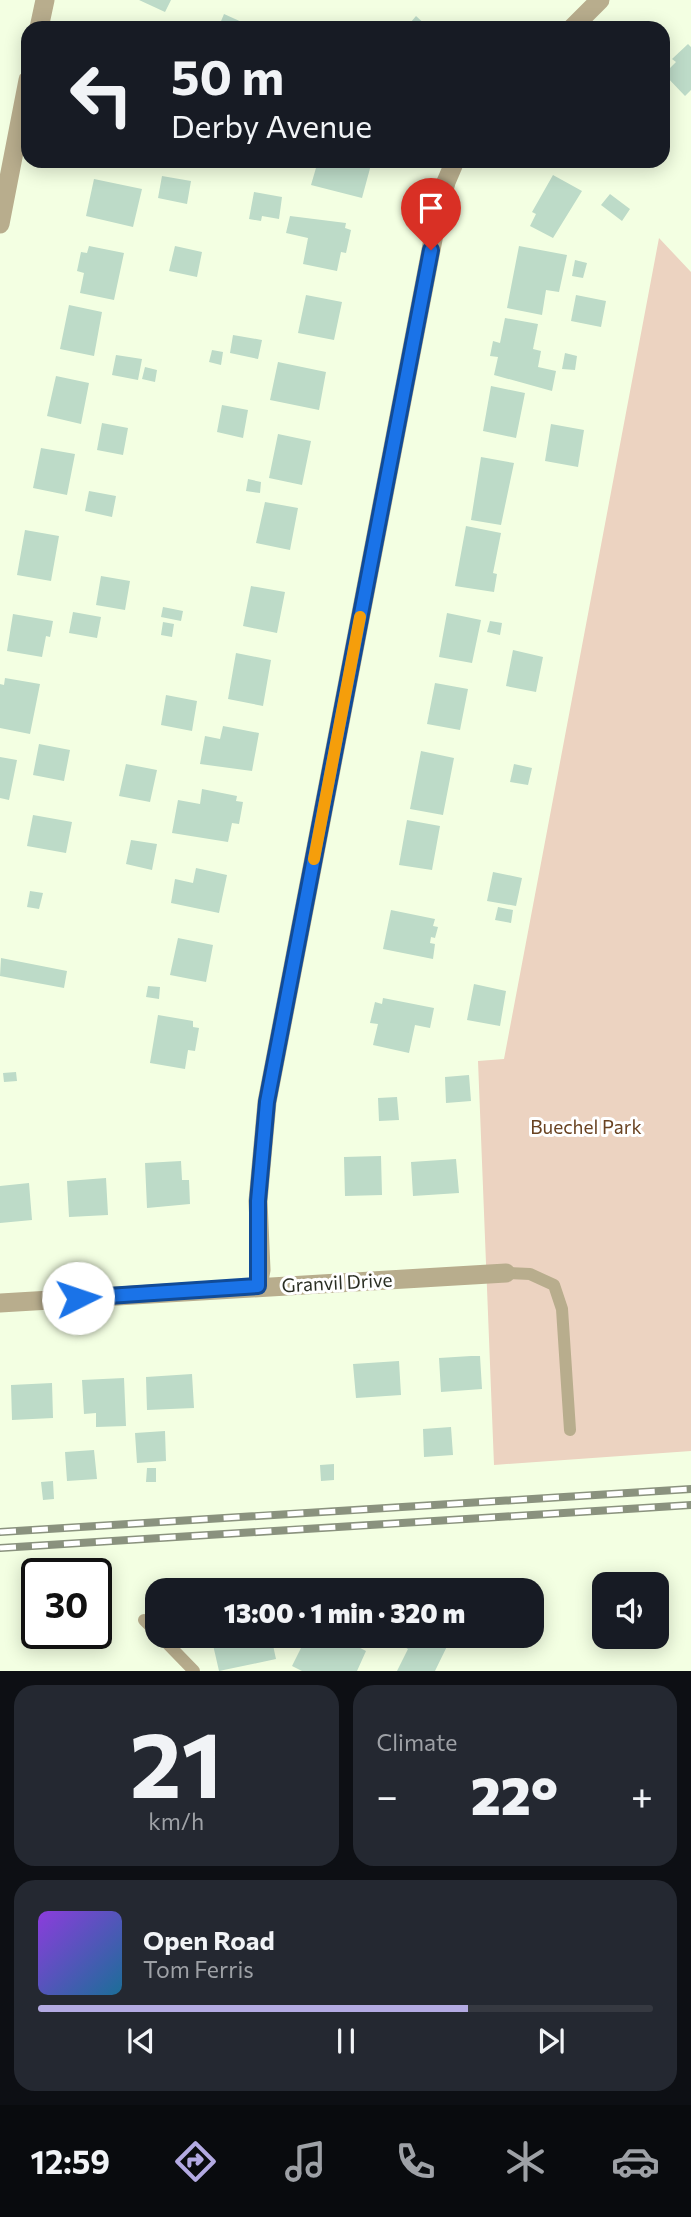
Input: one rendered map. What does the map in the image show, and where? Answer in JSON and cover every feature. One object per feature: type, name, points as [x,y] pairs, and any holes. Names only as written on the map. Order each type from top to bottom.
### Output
[{"type":"street","points":[[40,21],[45,0]]},
{"type":"street","points":[[579,21],[600,0]]},
{"type":"street","points":[[0,224],[21,116]]},
{"type":"street","points":[[258,1286],[258,1201],[267,1102],[436,224],[452,168]]},
{"type":"street","name":"Granvil Drive","points":[[0,1303],[506,1273]]},
{"type":"lane","points":[[506,1273],[530,1274],[554,1286],[562,1309],[570,1430]]},
{"type":"lane","points":[[172,1648],[194,1671]]},
{"type":"green space","name":"Buechel Park","points":[[659,238],[691,272],[691,1451],[494,1465],[478,1061],[504,1059]]},
{"type":"building","points":[[139,0],[171,0],[165,12]]},
{"type":"building","points":[[224,14],[240,21],[221,21]]},
{"type":"building","points":[[688,44],[691,47],[691,90],[685,96],[670,80],[670,68],[676,62],[672,59]]},
{"type":"building","points":[[316,168],[370,168],[362,198],[311,185]]},
{"type":"building","points":[[553,175],[582,191],[553,238],[530,226],[536,214],[532,212]]},
{"type":"building","points":[[162,176],[191,181],[187,204],[158,198]]},
{"type":"building","points":[[94,179],[142,189],[133,227],[86,216]]},
{"type":"building","points":[[254,192],[282,197],[279,219],[262,216],[261,221],[249,219]]},
{"type":"building","points":[[610,194],[630,209],[622,221],[601,205]]},
{"type":"building","points":[[290,216],[346,223],[345,228],[351,230],[346,253],[341,252],[337,271],[303,264],[308,238],[286,233]]},
{"type":"building","points":[[89,246],[124,253],[114,300],[80,293],[84,273],[77,271],[81,252],[87,253]]},
{"type":"building","points":[[175,246],[202,252],[197,277],[169,271]]},
{"type":"building","points":[[519,246],[567,255],[559,292],[546,290],[542,315],[507,308]]},
{"type":"building","points":[[575,260],[587,263],[583,278],[572,276]]},
{"type":"building","points":[[306,295],[342,302],[334,340],[298,333]]},
{"type":"building","points":[[576,295],[606,301],[601,327],[571,321]]},
{"type":"building","points":[[69,305],[102,312],[94,356],[60,349]]},
{"type":"building","points":[[505,318],[538,324],[533,349],[541,351],[538,367],[556,371],[552,391],[494,375],[498,357],[490,356],[493,341],[500,343]]},
{"type":"building","points":[[233,335],[262,340],[258,359],[230,353]]},
{"type":"building","points":[[212,350],[223,352],[221,365],[209,362]]},
{"type":"building","points":[[565,353],[577,356],[575,370],[562,369]]},
{"type":"building","points":[[116,355],[142,359],[138,380],[112,375]]},
{"type":"building","points":[[278,362],[326,372],[319,410],[270,400]]},
{"type":"building","points":[[145,367],[157,370],[155,382],[142,379]]},
{"type":"building","points":[[56,376],[89,383],[81,424],[47,416]]},
{"type":"building","points":[[491,386],[525,393],[516,438],[483,431]]},
{"type":"building","points":[[222,405],[248,410],[243,438],[217,432]]},
{"type":"building","points":[[102,423],[128,428],[123,455],[97,450]]},
{"type":"building","points":[[551,424],[584,430],[578,467],[545,461]]},
{"type":"building","points":[[278,434],[311,441],[302,485],[269,478]]},
{"type":"building","points":[[41,448],[75,454],[67,495],[33,488]]},
{"type":"building","points":[[481,457],[514,463],[501,525],[471,520]]},
{"type":"building","points":[[248,479],[261,482],[260,493],[246,491]]},
{"type":"building","points":[[89,491],[116,496],[112,517],[85,511]]},
{"type":"building","points":[[265,502],[298,508],[290,550],[256,543]]},
{"type":"building","points":[[466,526],[501,533],[493,573],[497,574],[494,592],[455,586]]},
{"type":"building","points":[[25,530],[59,536],[51,581],[17,575]]},
{"type":"building","points":[[101,576],[130,581],[125,610],[96,605]]},
{"type":"building","points":[[251,586],[285,592],[277,633],[243,626]]},
{"type":"building","points":[[163,607],[183,611],[181,621],[161,617]]},
{"type":"building","points":[[73,612],[101,617],[97,638],[69,633]]},
{"type":"building","points":[[447,613],[481,620],[472,663],[439,657]]},
{"type":"building","points":[[13,614],[53,621],[50,637],[46,636],[42,657],[7,651]]},
{"type":"building","points":[[490,621],[502,623],[500,635],[487,632]]},
{"type":"building","points":[[163,622],[174,624],[172,637],[161,635]]},
{"type":"building","points":[[513,650],[543,657],[536,692],[506,686]]},
{"type":"building","points":[[236,653],[271,660],[263,706],[228,699]]},
{"type":"building","points":[[5,678],[40,684],[30,734],[0,728],[0,684],[4,685]]},
{"type":"building","points":[[435,683],[468,689],[460,730],[427,724]]},
{"type":"building","points":[[166,695],[197,701],[192,731],[161,725]]},
{"type":"building","points":[[223,726],[259,733],[252,771],[200,764],[205,736],[220,739]]},
{"type":"building","points":[[39,744],[70,750],[64,781],[33,775]]},
{"type":"building","points":[[421,751],[454,758],[443,815],[410,809]]},
{"type":"building","points":[[0,757],[17,760],[9,800],[0,798]]},
{"type":"building","points":[[126,764],[157,770],[150,802],[119,796]]},
{"type":"building","points":[[514,764],[532,768],[528,785],[510,782]]},
{"type":"building","points":[[202,789],[237,796],[236,801],[243,802],[239,824],[232,823],[228,842],[172,833],[178,800],[200,804]]},
{"type":"building","points":[[33,815],[72,822],[66,853],[27,846]]},
{"type":"building","points":[[407,820],[440,826],[432,870],[399,865]]},
{"type":"building","points":[[131,840],[157,844],[152,870],[126,864]]},
{"type":"building","points":[[196,868],[227,875],[219,913],[171,903],[175,879],[193,883]]},
{"type":"building","points":[[493,872],[522,878],[516,906],[487,901]]},
{"type":"building","points":[[30,891],[43,893],[39,909],[27,907]]},
{"type":"building","points":[[498,907],[513,910],[511,923],[495,920]]},
{"type":"building","points":[[391,910],[435,919],[433,926],[438,927],[435,938],[431,937],[430,943],[435,944],[433,959],[383,949]]},
{"type":"building","points":[[178,938],[213,945],[206,982],[170,975]]},
{"type":"building","points":[[1,958],[67,971],[64,988],[0,976]]},
{"type":"building","points":[[474,984],[506,991],[500,1026],[467,1020]]},
{"type":"building","points":[[148,986],[160,987],[159,999],[146,997]]},
{"type":"building","points":[[383,998],[434,1008],[430,1028],[415,1025],[409,1053],[373,1045],[378,1024],[370,1023],[375,1002],[382,1004]]},
{"type":"building","points":[[158,1015],[193,1021],[193,1027],[199,1028],[195,1051],[188,1050],[185,1069],[150,1063]]},
{"type":"building","points":[[16,1072],[17,1081],[4,1082],[3,1073]]},
{"type":"building","points":[[469,1075],[471,1101],[446,1103],[445,1077]]},
{"type":"building","points":[[397,1097],[399,1120],[379,1121],[378,1098]]},
{"type":"building","points":[[381,1156],[382,1195],[345,1196],[344,1157]]},
{"type":"building","points":[[456,1159],[459,1193],[413,1196],[411,1162]]},
{"type":"building","points":[[181,1161],[182,1180],[189,1180],[190,1204],[147,1208],[145,1163]]},
{"type":"building","points":[[106,1178],[108,1215],[69,1217],[67,1181]]},
{"type":"building","points":[[29,1183],[32,1220],[0,1223],[0,1186]]},
{"type":"building","points":[[480,1356],[482,1389],[441,1392],[439,1358]]},
{"type":"building","points":[[399,1361],[401,1395],[356,1398],[353,1364]]},
{"type":"building","points":[[192,1374],[194,1408],[147,1410],[146,1377]]},
{"type":"building","points":[[124,1378],[126,1426],[96,1427],[96,1413],[84,1414],[82,1380]]},
{"type":"building","points":[[52,1383],[53,1418],[12,1420],[11,1385]]},
{"type":"building","points":[[451,1427],[453,1455],[424,1457],[423,1429]]},
{"type":"building","points":[[165,1431],[166,1461],[137,1463],[135,1433]]},
{"type":"building","points":[[94,1450],[97,1479],[67,1481],[65,1452]]},
{"type":"building","points":[[334,1464],[334,1480],[321,1481],[320,1465]]},
{"type":"building","points":[[147,1468],[156,1468],[156,1482],[146,1482]]},
{"type":"building","points":[[53,1481],[54,1499],[43,1500],[41,1482]]},
{"type":"building","points":[[214,1648],[274,1648],[276,1659],[219,1671]]},
{"type":"building","points":[[301,1648],[360,1648],[366,1651],[357,1671],[302,1671],[292,1666]]},
{"type":"building","points":[[446,1648],[435,1671],[397,1671],[408,1649]]},
{"type":"railway","points":[[0,1532],[691,1489]]},
{"type":"railway","points":[[0,1548],[691,1505]]},
{"type":"slow traffic","points":[[314,859],[360,617]]},
{"type":"route","points":[[78,1298],[258,1286],[261,1270],[258,1201],[261,1137],[431,250]]}]
